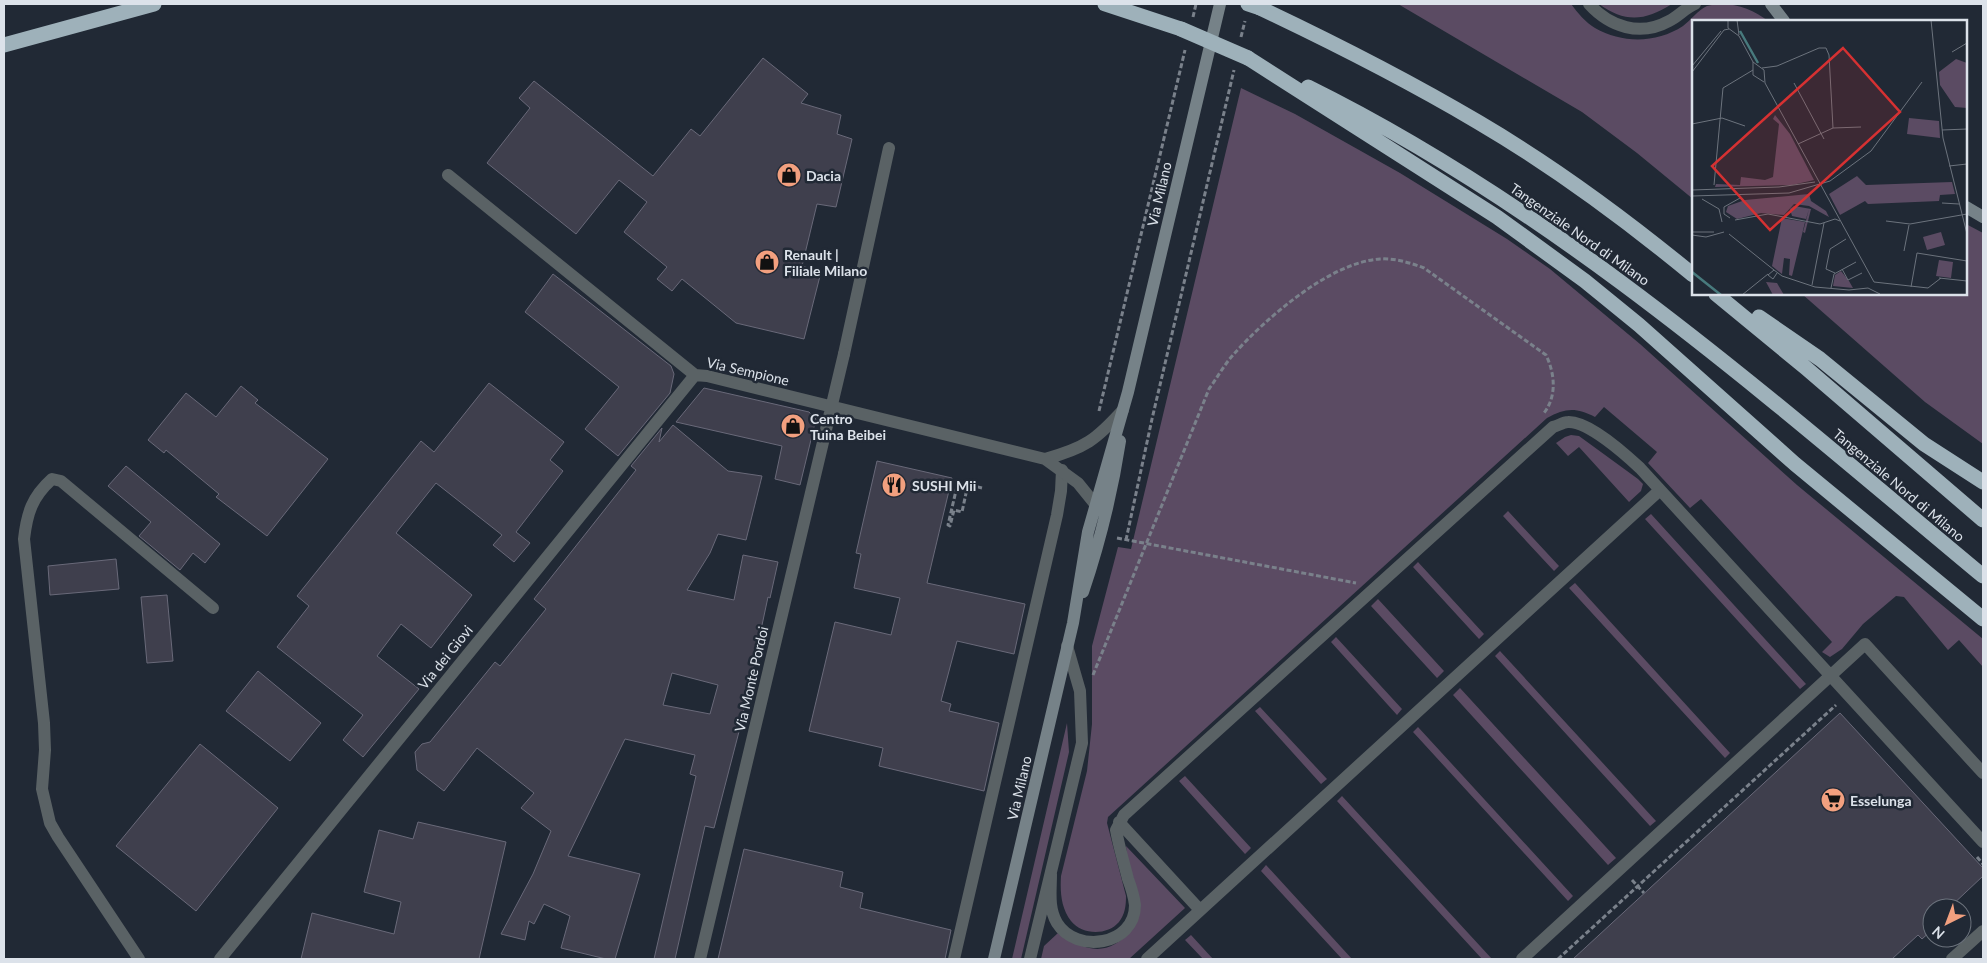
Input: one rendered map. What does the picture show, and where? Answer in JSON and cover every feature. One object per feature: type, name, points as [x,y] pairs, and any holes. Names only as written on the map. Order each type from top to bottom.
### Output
[{"type":"highway","points":[[4,45],[154,4]]},
{"type":"highway","name":"Tangenziale Nord di Milano","points":[[1105,4],[1186,31],[1242,60],[1331,98],[1430,153],[1546,228],[1679,326],[1762,392],[1983,576]]},
{"type":"highway","points":[[1252,8],[1343,48],[1478,122],[1545,164],[1692,273]]},
{"type":"highway","points":[[1242,60],[1497,217],[1586,281],[1639,325],[1795,464],[1983,619]]},
{"type":"highway","name":"Tangenziale Nord di Milano","points":[[1717,295],[1806,368],[1983,520]]},
{"type":"highway","points":[[1726,295],[1820,359],[1924,444],[1983,482]]},
{"type":"street","name":"Via Milano","points":[[1073,623],[1088,532],[1128,392],[1220,4]]},
{"type":"street","points":[[1589,4],[1619,26],[1635,30],[1649,30],[1670,21],[1693,4]]},
{"type":"street","points":[[1771,4],[1783,20]]},
{"type":"street","name":"Via Monte Pordoi","points":[[700,959],[832,406],[889,148]]},
{"type":"street","name":"Via Sempione","points":[[448,175],[694,375],[707,376],[1045,459],[1078,483],[1095,504]]},
{"type":"street","points":[[1967,208],[1983,217]]},
{"type":"street","name":"Via dei Giovi","points":[[220,959],[694,375]]},
{"type":"street","name":"Via Milano","points":[[994,959],[1067,646],[1102,535],[1113,489],[1128,392]]},
{"type":"street","name":"Via Sempione","points":[[1045,459],[1077,450],[1090,442],[1102,433],[1123,410]]},
{"type":"street","points":[[1051,874],[1050,903],[1058,924],[1063,929],[1077,938],[1096,943],[1110,940],[1121,933],[1130,923],[1135,905],[1116,830],[1124,814],[1553,427],[1568,422],[1585,426],[1627,456],[1983,842]]},
{"type":"street","points":[[954,959],[1057,514],[1062,470]]},
{"type":"street","points":[[139,959],[58,837],[45,807],[42,789],[46,750],[44,723],[24,539],[32,502],[52,479],[61,481],[213,608]]},
{"type":"street","points":[[1147,959],[1660,490]]},
{"type":"street","points":[[1522,959],[1865,644],[1983,773]]},
{"type":"street","points":[[1030,959],[1082,743],[1080,691],[1067,646]]},
{"type":"street","points":[[1119,822],[1200,910]]},
{"type":"street","points":[[1952,959],[1983,931]]},
{"type":"path","points":[[1097,413],[1105,387],[1186,31],[1196,4]]},
{"type":"path","points":[[1240,42],[1252,8]]},
{"type":"path","points":[[1126,540],[1152,418],[1242,60]]},
{"type":"path","points":[[1080,691],[1092,676],[1208,389],[1232,355],[1268,319],[1322,279],[1350,266],[1380,259],[1407,262],[1424,268],[1546,355],[1553,368],[1554,386],[1549,406],[1540,418]]},
{"type":"path","points":[[968,484],[962,512],[954,510],[950,526],[948,525],[958,482],[968,484],[982,488]]},
{"type":"path","points":[[1113,538],[1358,583]]},
{"type":"path","points":[[1558,959],[1837,704],[1843,711]]},
{"type":"path","points":[[1977,857],[1983,864]]},
{"type":"path","points":[[1628,876],[1644,893]]},
{"type":"shaded area","points":[[1398,4],[1571,4],[1595,28],[1617,37],[1628,39],[1651,38],[1673,32],[1707,6],[1715,4],[1739,6],[1755,12],[1767,20],[1692,20],[1692,198],[1637,153],[1582,112]]},
{"type":"shaded area","points":[[1599,4],[1672,4],[1653,14],[1635,18],[1618,14]]},
{"type":"shaded area","points":[[1241,88],[1295,114],[1400,173],[1507,239],[1550,269],[1640,344],[1797,485],[1983,639],[1983,667],[1959,640],[1948,650],[1904,597],[1896,596],[1863,624],[1842,649],[1830,657],[1822,652],[1832,642],[1701,499],[1690,508],[1648,463],[1657,452],[1604,407],[1595,417],[1576,410],[1559,412],[1547,418],[1108,817],[1107,823],[1126,896],[1124,913],[1114,927],[1101,932],[1088,931],[1076,926],[1071,921],[1063,905],[1061,876],[1087,771],[1092,724],[1092,646],[1118,547],[1131,549]]},
{"type":"shaded area","points":[[1967,225],[1983,233],[1983,444],[1925,402],[1803,295],[1967,295]]},
{"type":"shaded area","points":[[1571,435],[1579,436],[1638,479],[1643,484],[1641,491],[1629,502],[1579,447],[1568,456],[1556,443]]},
{"type":"shaded area","points":[[1508,511],[1559,566],[1554,571],[1503,516]]},
{"type":"shaded area","points":[[1651,514],[1806,684],[1800,689],[1645,519]]},
{"type":"shaded area","points":[[1418,562],[1484,634],[1479,639],[1413,567]]},
{"type":"shaded area","points":[[1575,583],[1730,753],[1725,758],[1569,588]]},
{"type":"shaded area","points":[[1378,599],[1444,671],[1437,678],[1371,606]]},
{"type":"shaded area","points":[[1336,637],[1402,709],[1397,715],[1331,642]]},
{"type":"shaded area","points":[[1500,651],[1656,821],[1650,826],[1495,656]]},
{"type":"shaded area","points":[[1460,688],[1616,858],[1608,865],[1453,695]]},
{"type":"shaded area","points":[[1260,707],[1327,779],[1321,784],[1255,711]]},
{"type":"shaded area","points":[[1067,723],[1069,752],[1021,959],[1012,959]]},
{"type":"shaded area","points":[[1418,727],[1573,896],[1568,901],[1413,732]]},
{"type":"shaded area","points":[[1185,776],[1251,848],[1245,854],[1179,781]]},
{"type":"shaded area","points":[[1342,796],[1492,959],[1482,959],[1337,801]]},
{"type":"shaded area","points":[[1126,846],[1185,908],[1129,959],[1041,959],[1044,946],[1058,933],[1078,944],[1097,949],[1115,944],[1133,928]]},
{"type":"shaded area","points":[[1266,865],[1352,959],[1342,959],[1261,871]]},
{"type":"shaded area","points":[[1191,935],[1213,959],[1203,959],[1185,940]]},
{"type":"building","points":[[763,58],[808,94],[801,103],[841,115],[837,134],[852,139],[836,207],[817,204],[802,266],[821,272],[804,339],[736,323],[682,279],[672,291],[657,279],[667,267],[624,232],[647,202],[619,180],[576,234],[487,163],[530,108],[519,98],[534,81],[653,176],[691,129],[700,136]]},
{"type":"building","points":[[553,274],[671,366],[674,374],[670,393],[618,456],[585,429],[619,387],[525,312]]},
{"type":"building","points":[[489,383],[564,442],[550,460],[563,471],[516,532],[530,543],[514,562],[493,545],[502,535],[436,483],[396,533],[472,595],[431,648],[401,624],[377,656],[419,689],[363,757],[343,740],[363,715],[277,647],[309,606],[297,596],[421,441],[434,452]]},
{"type":"building","points":[[241,386],[258,400],[255,403],[328,459],[267,536],[216,497],[219,494],[166,450],[164,453],[148,440],[186,393],[216,417]]},
{"type":"building","points":[[704,388],[809,412],[816,419],[800,485],[775,479],[782,446],[676,422]]},
{"type":"building","points":[[673,425],[728,471],[762,476],[746,540],[718,534],[710,553],[687,590],[734,600],[743,555],[778,562],[770,598],[768,597],[752,672],[750,672],[742,720],[714,828],[705,826],[675,959],[654,959],[696,776],[690,774],[695,755],[625,739],[568,856],[640,874],[615,959],[606,959],[561,948],[570,916],[544,904],[534,924],[529,921],[525,940],[501,934],[533,874],[551,831],[521,808],[534,793],[477,748],[444,791],[417,770],[415,752],[422,744],[430,742],[495,662],[500,666],[546,609],[534,599],[636,470],[631,466],[662,428],[659,442]],"holes":[[[672,673],[718,685],[710,714],[663,705]]]},
{"type":"building","points":[[877,461],[952,478],[927,583],[1025,604],[1014,654],[957,641],[941,701],[951,704],[949,711],[999,723],[984,791],[879,766],[883,748],[809,731],[835,622],[891,635],[900,598],[854,588],[861,554],[856,553]]},
{"type":"building","points":[[126,466],[220,544],[205,563],[193,553],[180,570],[139,536],[151,522],[108,486]]},
{"type":"building","points":[[116,559],[119,589],[50,595],[48,566]]},
{"type":"building","points":[[167,595],[173,661],[147,663],[141,597]]},
{"type":"building","points":[[258,671],[321,723],[290,761],[226,711]]},
{"type":"building","name":"Esselunga","points":[[1840,713],[1983,868],[1983,876],[1960,898],[1922,898],[1922,939],[1918,935],[1892,959],[1573,959]]},
{"type":"building","points":[[200,744],[278,808],[196,911],[116,846]]},
{"type":"building","points":[[418,822],[506,842],[479,959],[301,959],[312,913],[394,934],[401,902],[364,892],[379,830],[413,839]]},
{"type":"building","points":[[744,849],[843,872],[840,887],[863,893],[860,908],[951,930],[945,959],[718,959]]},
{"type":"place","name":"Dacia","points":[[789,175]]},
{"type":"place","name":"Renault | Filiale Milano","points":[[767,262]]},
{"type":"place","name":"Centro Tuina Beibei","points":[[793,426]]},
{"type":"place","name":"SUSHI Mii","points":[[894,485]]},
{"type":"place","name":"Esselunga","points":[[1833,800]]}]
